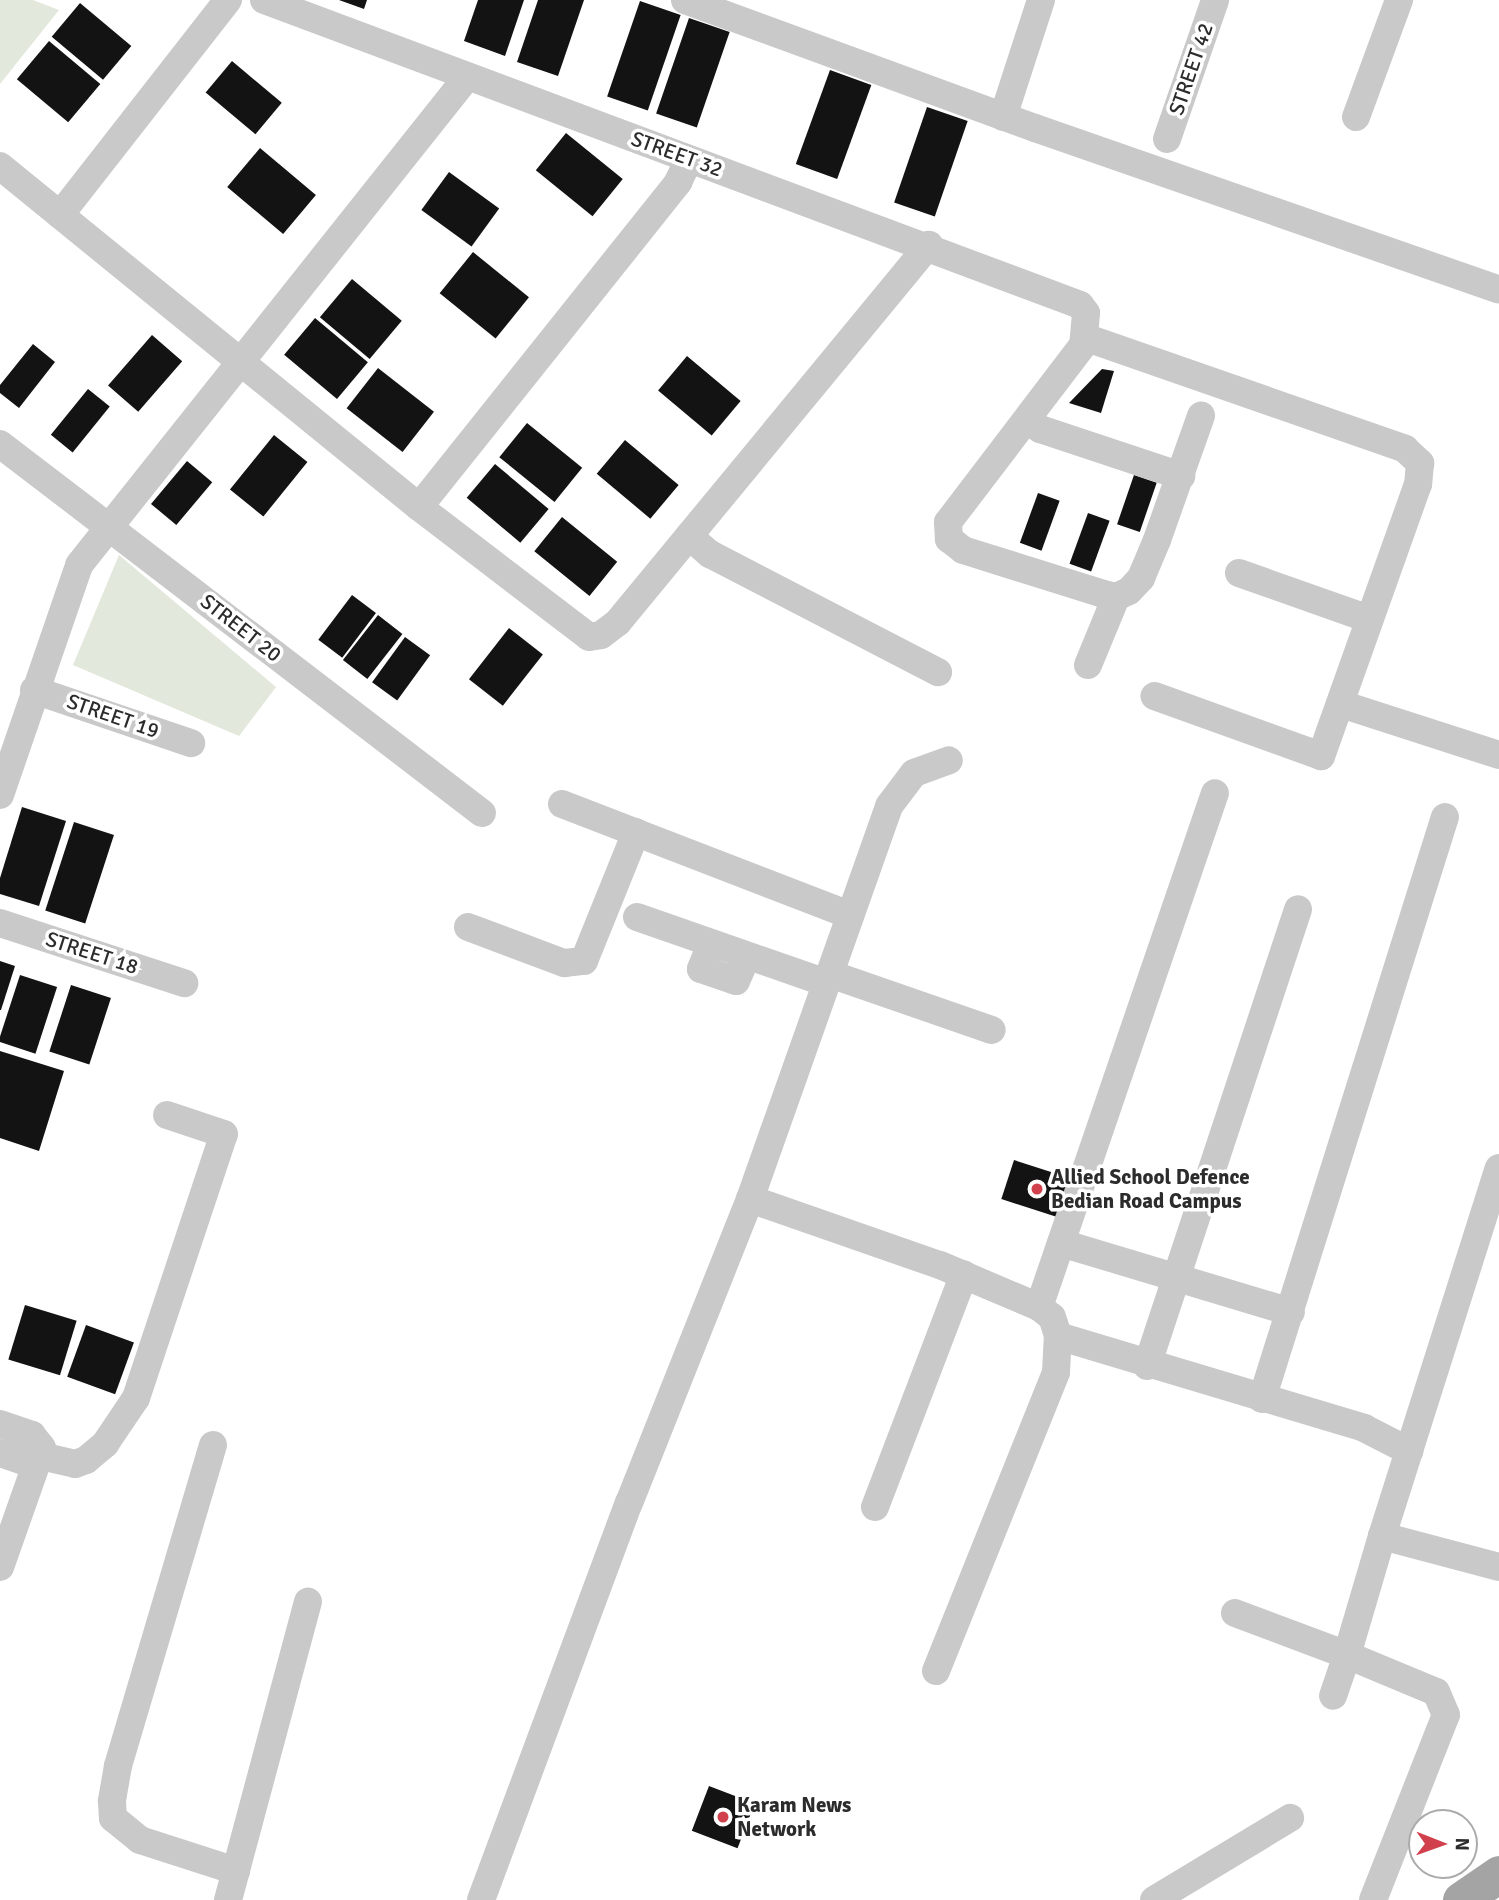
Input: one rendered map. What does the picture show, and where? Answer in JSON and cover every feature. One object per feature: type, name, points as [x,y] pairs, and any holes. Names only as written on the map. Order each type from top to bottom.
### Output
[{"type":"main road","points":[[1461,1900],[1499,1874]]},
{"type":"street","points":[[60,215],[228,0]]},
{"type":"street","name":"STREET 32","points":[[264,0],[1039,286],[1080,305],[1086,326],[1415,456],[1420,463],[1418,484],[1366,618]]},
{"type":"street","points":[[685,0],[1003,117],[1499,290]]},
{"type":"street","points":[[1003,117],[1041,0]]},
{"type":"street","name":"STREET 42","points":[[1167,139],[1215,0]]},
{"type":"street","points":[[1356,117],[1399,0]]},
{"type":"street","points":[[0,795],[79,565],[107,524],[237,360],[467,77]]},
{"type":"street","points":[[419,507],[678,182],[689,159]]},
{"type":"street","points":[[0,166],[419,507],[589,636],[610,630],[929,245]]},
{"type":"street","points":[[1086,326],[1029,421],[952,516],[949,539],[963,550],[1116,597]]},
{"type":"street","points":[[1088,665],[1116,597],[1141,578],[1201,416]]},
{"type":"street","points":[[1029,421],[1040,429],[1181,475]]},
{"type":"street","name":"STREET 20","points":[[0,444],[482,813]]},
{"type":"street","points":[[689,536],[710,554],[938,672]]},
{"type":"street","points":[[1154,696],[1321,756],[1366,618],[1239,573]]},
{"type":"street","name":"STREET 19","points":[[34,690],[191,743]]},
{"type":"street","points":[[1340,704],[1499,755]]},
{"type":"street","points":[[481,1900],[629,1503],[750,1199],[889,806],[914,773],[949,760]]},
{"type":"street","points":[[1039,1307],[1215,793]]},
{"type":"street","points":[[562,804],[850,915]]},
{"type":"street","points":[[1262,1399],[1445,817]]},
{"type":"street","points":[[468,927],[564,963],[584,961],[636,832]]},
{"type":"street","points":[[1147,1366],[1298,909]]},
{"type":"street","points":[[637,917],[711,944],[701,969],[736,981],[747,956],[992,1030]]},
{"type":"street","name":"STREET 18","points":[[0,923],[184,983]]},
{"type":"street","points":[[0,1453],[29,1463],[41,1456],[71,1464],[86,1460],[105,1444],[136,1398],[224,1134],[167,1115]]},
{"type":"street","points":[[1333,1696],[1381,1536],[1499,1168]]},
{"type":"street","points":[[750,1199],[964,1274],[1039,1307],[1052,1317],[1058,1336],[1056,1372],[936,1671]]},
{"type":"street","points":[[1061,1243],[1291,1312]]},
{"type":"street","points":[[875,1507],[964,1274]]},
{"type":"street","points":[[1058,1336],[1147,1366],[1364,1428],[1409,1451]]},
{"type":"street","points":[[0,1424],[36,1438],[41,1456],[0,1567]]},
{"type":"street","points":[[213,1446],[118,1766],[112,1801],[113,1818],[140,1840],[236,1871]]},
{"type":"street","points":[[1381,1536],[1499,1567]]},
{"type":"street","points":[[228,1900],[308,1602]]},
{"type":"street","points":[[1235,1613],[1430,1688],[1443,1702],[1446,1715],[1373,1900]]},
{"type":"street","points":[[1154,1900],[1290,1818]]},
{"type":"shaded area","points":[[0,0],[33,0],[59,10],[0,84]]},
{"type":"shaded area","points":[[119,555],[276,687],[239,736],[73,665]]},
{"type":"building","points":[[339,0],[367,0],[364,9]]},
{"type":"building","points":[[478,0],[524,0],[505,56],[464,41]]},
{"type":"building","points":[[538,0],[584,0],[558,76],[517,62]]},
{"type":"building","points":[[640,1],[681,15],[648,110],[607,96]]},
{"type":"building","points":[[80,3],[131,46],[103,80],[52,37]]},
{"type":"building","points":[[689,18],[730,32],[697,127],[656,113]]},
{"type":"building","points":[[49,41],[100,84],[68,122],[17,79]]},
{"type":"building","points":[[232,61],[282,103],[255,134],[206,92]]},
{"type":"building","points":[[830,70],[871,85],[837,179],[796,164]]},
{"type":"building","points":[[927,107],[968,121],[935,216],[894,202]]},
{"type":"building","points":[[566,133],[623,179],[593,216],[536,170]]},
{"type":"building","points":[[260,148],[316,195],[283,234],[227,187]]},
{"type":"building","points":[[449,172],[499,208],[472,246],[421,210]]},
{"type":"building","points":[[473,252],[529,297],[496,338],[440,293]]},
{"type":"building","points":[[352,279],[402,321],[370,359],[320,317]]},
{"type":"building","points":[[315,318],[368,362],[337,399],[284,355]]},
{"type":"building","points":[[152,335],[182,361],[138,412],[108,386]]},
{"type":"building","points":[[33,344],[55,362],[19,408],[0,393],[0,385]]},
{"type":"building","points":[[687,356],[741,401],[712,435],[658,390]]},
{"type":"building","points":[[378,368],[434,412],[403,452],[347,408]]},
{"type":"building","points":[[1102,369],[1114,371],[1101,413],[1069,403]]},
{"type":"building","points":[[88,389],[110,407],[73,452],[51,435]]},
{"type":"building","points":[[527,423],[582,468],[554,502],[499,457]]},
{"type":"building","points":[[274,435],[307,462],[263,516],[230,489]]},
{"type":"building","points":[[625,440],[679,485],[650,519],[597,474]]},
{"type":"building","points":[[187,461],[212,482],[176,525],[151,504]]},
{"type":"building","points":[[495,464],[549,509],[520,543],[467,498]]},
{"type":"building","points":[[1134,475],[1157,483],[1140,532],[1117,524]]},
{"type":"building","points":[[1038,493],[1060,501],[1041,551],[1020,543]]},
{"type":"building","points":[[1088,513],[1110,521],[1091,572],[1070,564]]},
{"type":"building","points":[[562,517],[617,562],[589,596],[534,551]]},
{"type":"building","points":[[352,595],[376,613],[342,658],[318,640]]},
{"type":"building","points":[[378,615],[402,634],[367,679],[343,660]]},
{"type":"building","points":[[509,628],[543,654],[503,706],[469,679]]},
{"type":"building","points":[[405,637],[430,655],[397,701],[372,682]]},
{"type":"building","points":[[22,807],[66,821],[39,906],[0,894],[0,878]]},
{"type":"building","points":[[74,822],[114,835],[85,923],[45,910]]},
{"type":"building","points":[[0,961],[15,966],[1,1010],[0,1010]]},
{"type":"building","points":[[20,975],[57,987],[35,1054],[0,1042]]},
{"type":"building","points":[[71,985],[111,998],[89,1065],[49,1052]]},
{"type":"building","points":[[0,1051],[64,1071],[39,1151],[0,1138]]},
{"type":"building","name":"Allied School Defence Bedian Road Campus","points":[[1014,1160],[1072,1179],[1059,1218],[1001,1199]]},
{"type":"building","points":[[25,1305],[77,1321],[60,1375],[8,1360]]},
{"type":"building","points":[[86,1325],[134,1342],[115,1394],[67,1377]]},
{"type":"building","name":"Karam News Network","points":[[709,1786],[755,1804],[738,1848],[692,1831]]},
{"type":"place","name":"Allied School Defence Bedian Road Campus","points":[[1037,1189]]},
{"type":"place","name":"Karam News Network","points":[[723,1817]]}]
